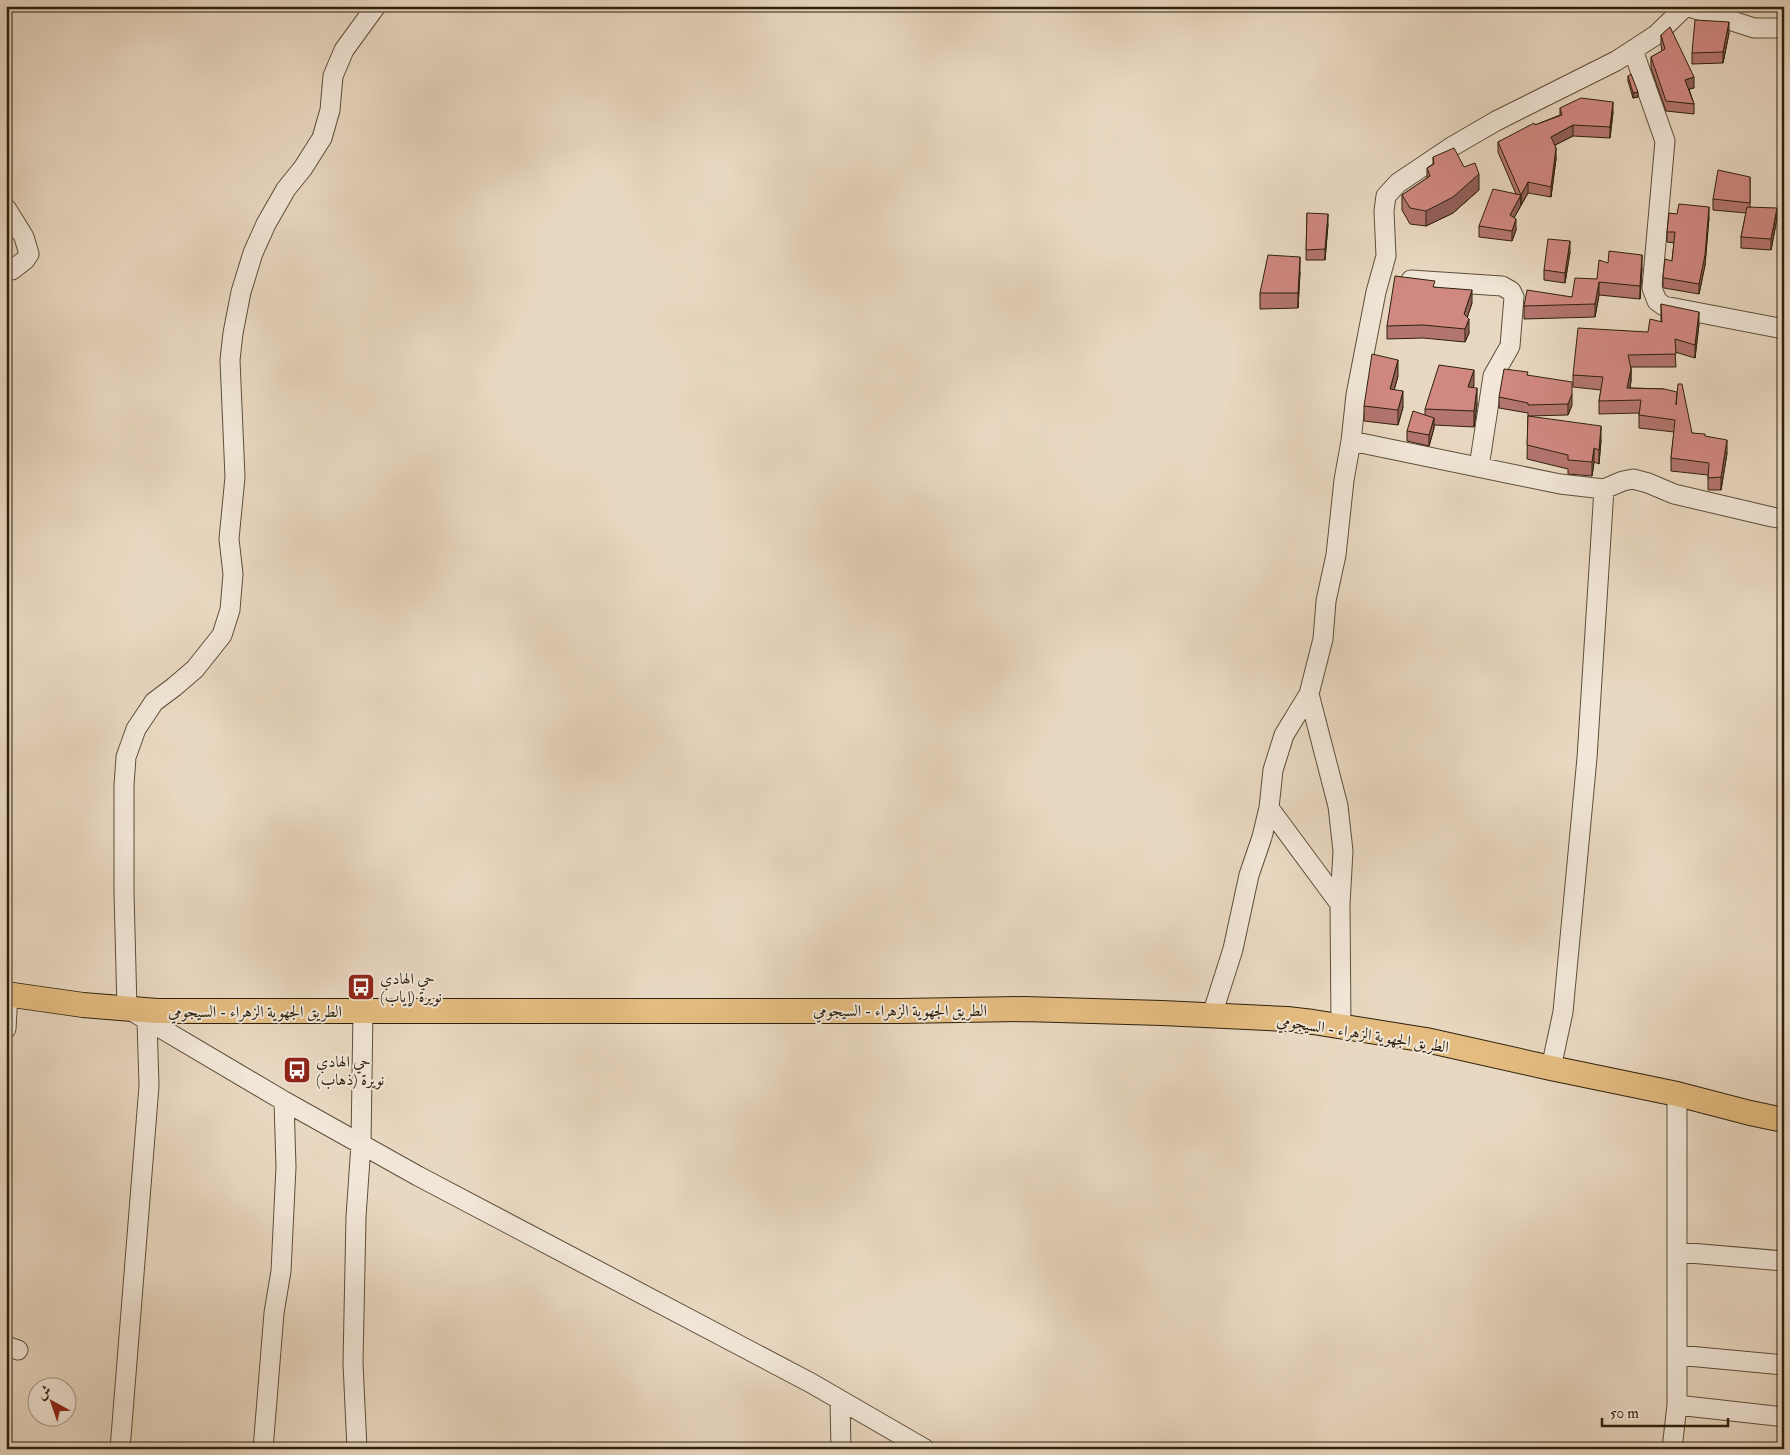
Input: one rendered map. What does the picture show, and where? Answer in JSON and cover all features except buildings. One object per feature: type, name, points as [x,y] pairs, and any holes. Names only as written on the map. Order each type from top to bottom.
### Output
[{"type":"main road","name":"الطريق الجهوية الزهراء - السيجومي","points":[[7,994],[135,1013],[363,1010],[902,1011],[1024,1009],[1287,1019],[1426,1040],[1677,1094],[1784,1120]]},
{"type":"street","points":[[120,1449],[149,1086],[135,1013],[124,892],[124,785],[126,757],[136,730],[154,702],[174,688],[194,669],[222,635],[230,610],[232,574],[229,539],[236,476],[230,360],[232,333],[241,292],[253,253],[266,224],[286,189],[303,168],[322,138],[330,110],[333,76],[344,50],[376,6]]},
{"type":"street","points":[[1212,1016],[1233,949],[1249,874],[1262,837],[1269,808],[1273,770],[1284,735],[1309,694],[1323,639],[1326,601],[1336,555],[1356,395],[1386,256],[1384,211],[1386,196],[1398,183],[1453,146],[1496,121],[1616,62],[1656,35],[1686,6],[1754,28],[1784,28]]},
{"type":"street","points":[[1633,50],[1665,141],[1653,261],[1652,288],[1654,297],[1664,306],[1784,329]]},
{"type":"street","points":[[6,208],[24,237],[29,254],[25,260],[12,270]]},
{"type":"street","points":[[1380,277],[1448,284],[1502,286],[1511,291],[1514,297],[1510,346],[1493,376],[1479,467]]},
{"type":"street","points":[[1351,441],[1560,484],[1604,489],[1623,481],[1633,480],[1648,483],[1674,494],[1772,518],[1784,519]]},
{"type":"street","points":[[1550,1068],[1563,1012],[1588,758],[1604,489]]},
{"type":"street","points":[[1309,694],[1338,806],[1343,851],[1340,904],[1341,1026]]},
{"type":"street","points":[[1269,808],[1340,904]]},
{"type":"street","points":[[6,1029],[7,994]]},
{"type":"street","points":[[357,1449],[353,1363],[356,1217],[362,1144],[363,1010]]},
{"type":"street","points":[[135,1013],[284,1101],[418,1176],[840,1400],[925,1449]]},
{"type":"street","points":[[1672,1449],[1677,1405],[1677,1094]]},
{"type":"street","points":[[262,1449],[274,1313],[281,1271],[286,1168],[284,1101]]},
{"type":"street","points":[[1678,1252],[1784,1262]]},
{"type":"street","points":[[1677,1355],[1784,1364]]},
{"type":"street","points":[[840,1400],[841,1449]]},
{"type":"street","points":[[1677,1405],[1784,1417]]},
{"type":"place","name":"حي الهادي نويرة (إياب)","points":[[361,987]]},
{"type":"place","name":"حي الهادي نويرة (ذهاب)","points":[[297,1070]]}]
